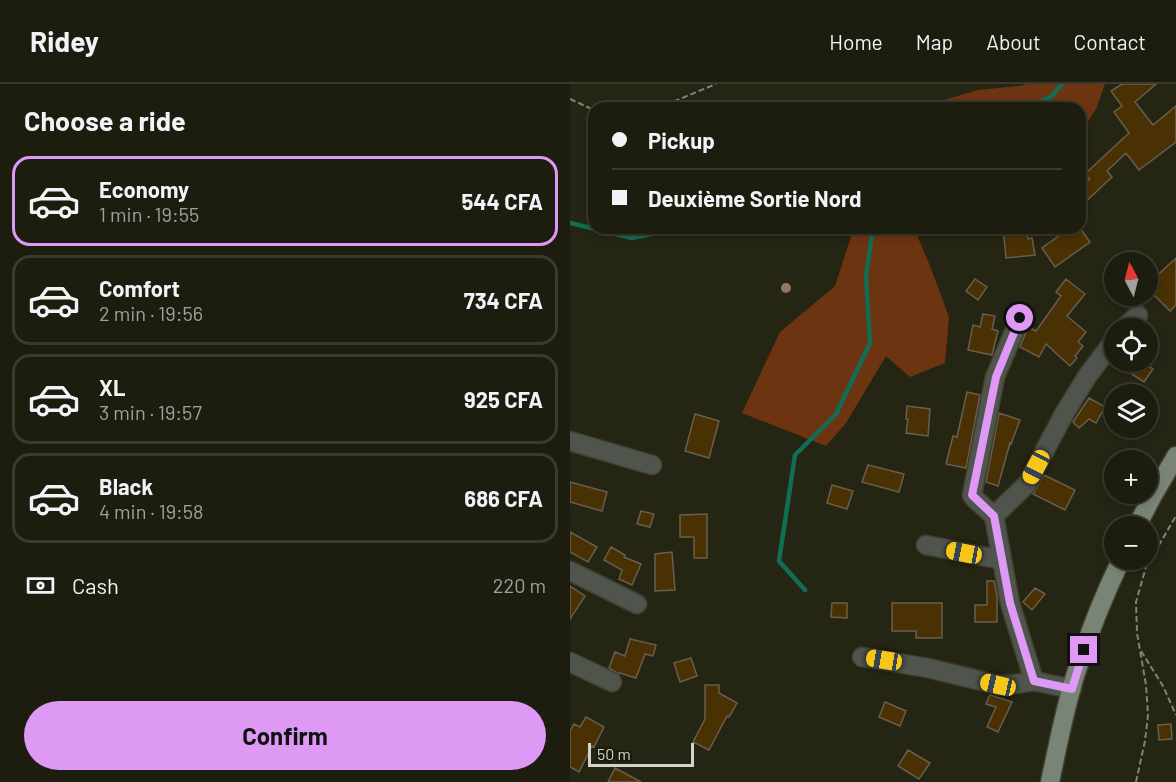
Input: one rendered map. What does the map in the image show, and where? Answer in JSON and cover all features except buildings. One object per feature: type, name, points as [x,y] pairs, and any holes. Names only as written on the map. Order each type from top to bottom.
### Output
[{"type":"main road","points":[[1142,516],[1176,456]]},
{"type":"main road","points":[[1050,782],[1076,672],[1117,570]]},
{"type":"street","points":[[1135,318],[1138,315]]},
{"type":"street","points":[[1020,318],[996,377],[972,495],[994,516],[1010,603],[1034,681]]},
{"type":"street","points":[[994,516],[1027,484],[1064,414],[1104,354]]},
{"type":"street","points":[[570,441],[652,465]]},
{"type":"street","points":[[926,545],[1002,560]]},
{"type":"street","points":[[570,571],[637,604]]},
{"type":"street","points":[[862,657],[928,668],[998,685],[1034,681],[1072,689]]},
{"type":"street","points":[[570,662],[612,682]]},
{"type":"path","points":[[666,102],[675,101],[716,84]]},
{"type":"path","points":[[570,99],[588,107]]},
{"type":"path","points":[[1136,782],[1148,715],[1146,685],[1137,633],[1136,602],[1146,567],[1175,519]]},
{"type":"path","points":[[1140,648],[1163,686],[1176,715]]},
{"type":"shaded area","points":[[1027,84],[1105,84],[1097,107],[1086,124],[1086,102],[937,102],[978,90]]},
{"type":"shaded area","points":[[851,234],[917,234],[949,317],[945,363],[910,377],[886,356],[846,423],[826,446],[742,413],[780,332],[835,286]]},
{"type":"waterway","points":[[1038,102],[1051,97],[1062,84]]},
{"type":"waterway","points":[[570,223],[588,227]]},
{"type":"waterway","points":[[615,234],[632,238],[652,234]]},
{"type":"waterway","points":[[805,590],[779,561],[795,455],[836,414],[870,343],[866,276],[872,234]]},
{"type":"route","points":[[1020,318],[996,377],[972,495],[994,516],[1010,603],[1034,681],[1072,689],[1084,650]]}]
